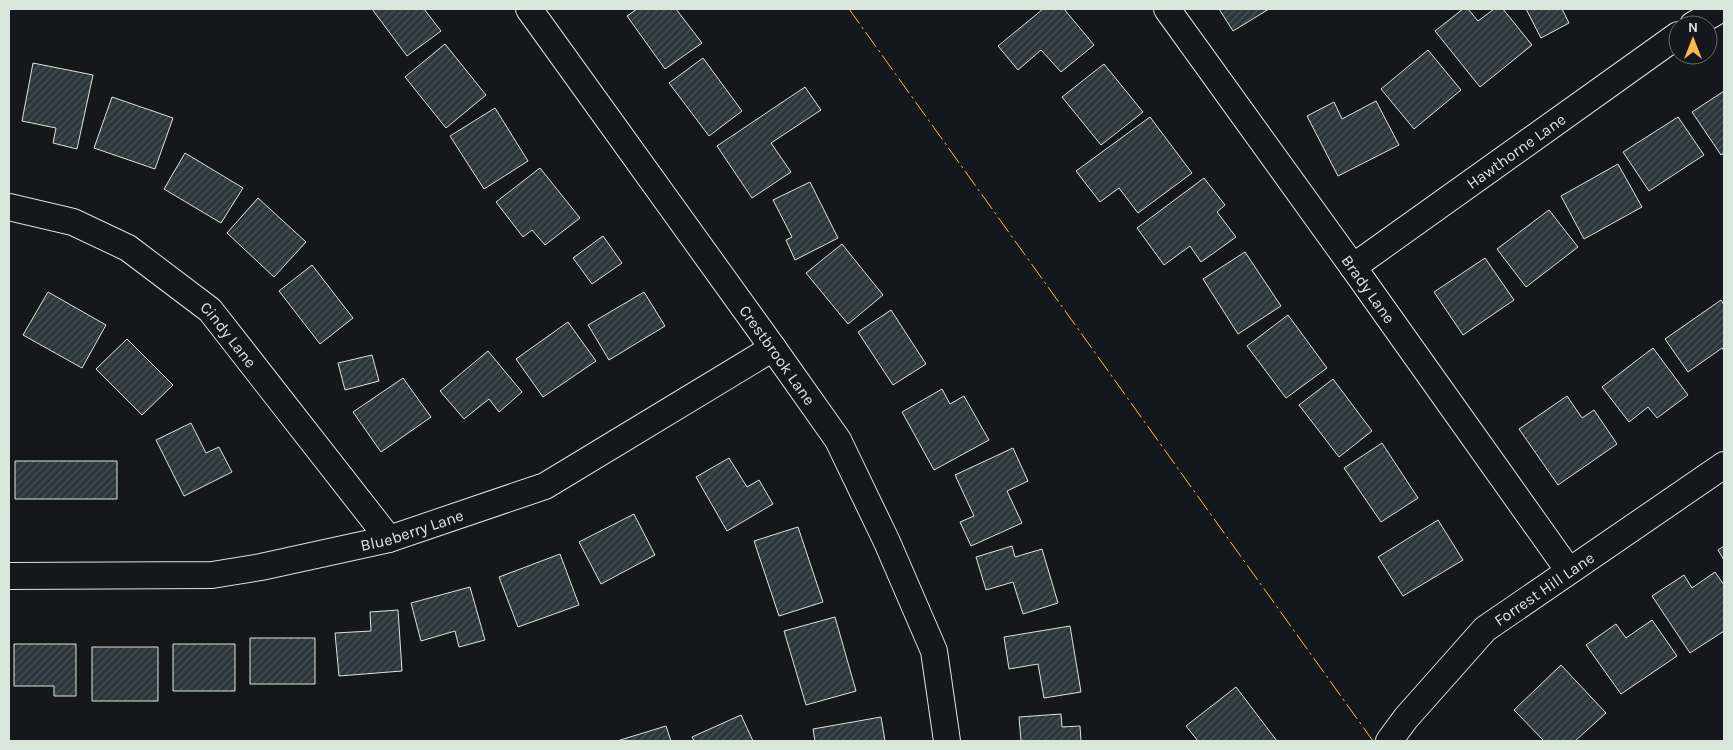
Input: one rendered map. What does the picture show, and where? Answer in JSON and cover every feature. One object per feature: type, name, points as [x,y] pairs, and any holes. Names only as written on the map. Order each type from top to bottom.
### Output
[{"type":"street","name":"Crestbrook Lane","points":[[529,9],[838,440],[888,542],[934,650],[947,741]]},
{"type":"street","name":"Brady Lane","points":[[1167,9],[1569,571]]},
{"type":"street","name":"Hawthorne Lane","points":[[1353,267],[1668,42]]},
{"type":"street","name":"Cindy Lane","points":[[9,207],[73,222],[128,248],[210,310],[388,538]]},
{"type":"street","name":"Blueberry Lane","points":[[9,576],[212,575],[261,567],[388,538],[544,486],[773,348]]},
{"type":"street","name":"Forrest Hill Lane","points":[[1390,741],[1406,718],[1485,629],[1724,465]]},
{"type":"building","points":[[372,9],[424,9],[441,31],[407,56]]},
{"type":"building","points":[[637,9],[676,9],[702,43],[665,69],[627,16]]},
{"type":"building","points":[[1043,9],[1064,9],[1094,45],[1061,72],[1041,50],[1018,70],[998,46]]},
{"type":"building","points":[[1219,9],[1269,9],[1233,31]]},
{"type":"building","points":[[1463,9],[1468,9],[1478,21],[1494,9],[1503,9],[1532,45],[1480,87],[1435,31]]},
{"type":"building","points":[[1526,9],[1562,9],[1569,23],[1541,38]]},
{"type":"building","points":[[445,44],[486,95],[446,128],[405,77]]},
{"type":"building","points":[[1428,50],[1461,90],[1414,129],[1381,89]]},
{"type":"building","points":[[703,58],[742,111],[709,136],[669,83]]},
{"type":"building","points":[[33,63],[93,75],[77,149],[53,143],[56,128],[22,121]]},
{"type":"building","points":[[1104,64],[1143,112],[1101,145],[1062,97]]},
{"type":"building","points":[[805,87],[821,110],[771,143],[791,172],[752,198],[717,146]]},
{"type":"building","points":[[1724,91],[1724,153],[1721,155],[1692,112]]},
{"type":"building","points":[[112,97],[173,118],[155,169],[94,148]]},
{"type":"building","points":[[1376,101],[1399,145],[1338,176],[1307,116],[1334,102],[1342,119]]},
{"type":"building","points":[[495,108],[528,161],[484,189],[450,136]]},
{"type":"building","points":[[1150,117],[1192,173],[1138,213],[1119,188],[1100,202],[1076,171]]},
{"type":"building","points":[[1678,117],[1704,155],[1649,191],[1623,152]]},
{"type":"building","points":[[185,153],[243,188],[221,223],[164,189]]},
{"type":"building","points":[[1618,164],[1642,207],[1584,239],[1561,196]]},
{"type":"building","points":[[540,168],[580,218],[545,245],[532,230],[523,237],[496,202]]},
{"type":"building","points":[[1204,178],[1225,205],[1217,212],[1236,237],[1201,262],[1190,246],[1164,265],[1137,228]]},
{"type":"building","points":[[810,182],[838,238],[795,260],[786,240],[792,237],[773,200]]},
{"type":"building","points":[[258,198],[306,242],[274,277],[227,233]]},
{"type":"building","points":[[1549,210],[1578,247],[1526,287],[1497,249]]},
{"type":"building","points":[[603,236],[622,263],[592,284],[573,258]]},
{"type":"building","points":[[842,244],[883,295],[848,324],[806,273]]},
{"type":"building","points":[[1245,252],[1281,306],[1238,334],[1203,279]]},
{"type":"building","points":[[1485,258],[1514,300],[1463,335],[1434,292]]},
{"type":"building","points":[[312,265],[353,318],[320,344],[279,291]]},
{"type":"building","points":[[48,292],[106,325],[82,368],[23,335]]},
{"type":"building","points":[[644,292],[665,326],[609,360],[588,325]]},
{"type":"building","points":[[1721,300],[1724,305],[1724,351],[1722,348],[1688,372],[1665,339]]},
{"type":"building","points":[[891,310],[926,364],[893,385],[858,332]]},
{"type":"building","points":[[1288,315],[1327,368],[1286,398],[1247,346]]},
{"type":"building","points":[[568,322],[596,361],[543,397],[516,359]]},
{"type":"building","points":[[127,339],[173,385],[142,415],[96,369]]},
{"type":"building","points":[[1653,348],[1688,395],[1657,418],[1648,407],[1629,422],[1602,387]]},
{"type":"building","points":[[488,351],[522,392],[499,412],[489,399],[464,419],[440,391]]},
{"type":"building","points":[[372,355],[379,381],[345,390],[338,363]]},
{"type":"building","points":[[403,378],[431,417],[381,452],[353,412]]},
{"type":"building","points":[[1333,379],[1372,431],[1339,457],[1299,405]]},
{"type":"building","points":[[942,389],[950,404],[964,396],[989,440],[934,470],[902,412]]},
{"type":"building","points":[[1567,396],[1582,418],[1594,410],[1617,444],[1558,485],[1519,429]]},
{"type":"building","points":[[191,423],[206,453],[219,447],[232,472],[184,496],[156,440]]},
{"type":"building","points":[[1382,443],[1418,498],[1381,522],[1344,468]]},
{"type":"building","points":[[1013,448],[1028,481],[1007,491],[1022,523],[971,546],[960,522],[974,516],[955,475]]},
{"type":"building","points":[[729,458],[747,487],[759,480],[773,504],[727,531],[696,477]]},
{"type":"building","points":[[15,461],[117,461],[117,499],[15,499]]},
{"type":"building","points":[[634,514],[655,555],[601,584],[579,542]]},
{"type":"building","points":[[1438,520],[1463,560],[1403,596],[1378,557]]},
{"type":"building","points":[[798,527],[823,602],[779,616],[754,541]]},
{"type":"building","points":[[1012,546],[1015,557],[1042,549],[1058,603],[1023,614],[1013,582],[986,590],[976,557]]},
{"type":"building","points":[[1724,546],[1724,560],[1718,550]]},
{"type":"building","points":[[560,554],[579,605],[518,627],[499,577]]},
{"type":"building","points":[[1715,572],[1724,585],[1724,631],[1690,653],[1652,596],[1684,575],[1692,588]]},
{"type":"building","points":[[470,587],[485,640],[459,647],[455,631],[421,641],[411,603]]},
{"type":"building","points":[[398,610],[402,671],[339,676],[335,633],[371,631],[370,612]]},
{"type":"building","points":[[835,617],[856,691],[806,705],[784,631]]},
{"type":"building","points":[[1652,620],[1677,656],[1621,694],[1586,645],[1616,624],[1626,638]]},
{"type":"building","points":[[1070,626],[1081,692],[1044,698],[1038,664],[1009,669],[1004,637]]},
{"type":"building","points":[[250,638],[315,638],[315,684],[250,684]]},
{"type":"building","points":[[14,644],[76,644],[76,696],[54,696],[54,686],[14,686]]},
{"type":"building","points":[[173,644],[235,644],[235,691],[173,691]]},
{"type":"building","points":[[92,647],[158,647],[158,701],[92,701]]},
{"type":"building","points":[[1561,665],[1606,713],[1575,741],[1544,741],[1514,710]]},
{"type":"building","points":[[1236,687],[1277,741],[1198,741],[1186,726]]},
{"type":"building","points":[[1061,714],[1062,727],[1080,726],[1081,741],[1021,741],[1019,717]]},
{"type":"building","points":[[741,715],[753,741],[694,741],[692,737]]},
{"type":"building","points":[[881,717],[885,741],[815,741],[813,729]]},
{"type":"building","points":[[666,726],[671,741],[617,741]]},
{"type":"power","points":[[849,9],[1373,741]]}]
